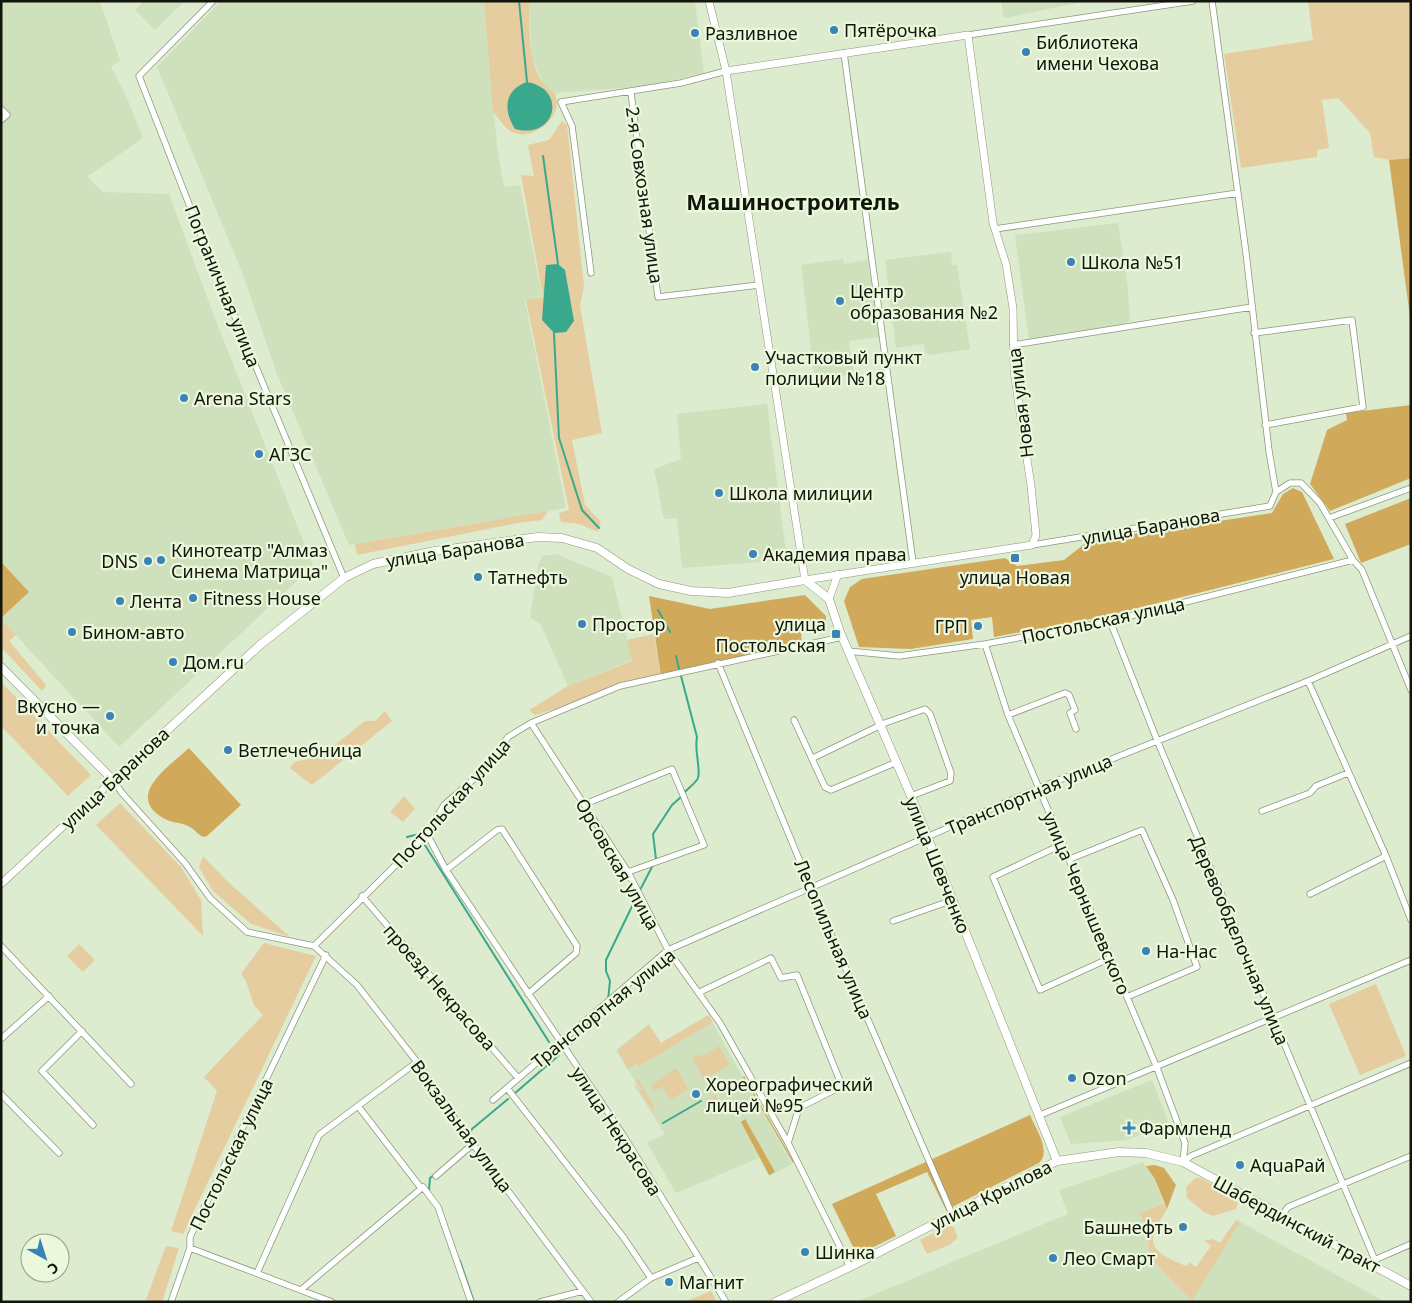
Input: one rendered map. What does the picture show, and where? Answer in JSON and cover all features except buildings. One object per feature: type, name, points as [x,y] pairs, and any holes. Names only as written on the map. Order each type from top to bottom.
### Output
[{"type":"main road","name":"улица Баранова","points":[[113,780],[260,645],[344,578],[373,564],[399,557],[538,537],[562,538],[597,548],[628,569],[659,584],[690,590],[728,592],[805,580]]},
{"type":"main road","points":[[805,580],[829,599]]},
{"type":"main road","name":"улица Шевченко","points":[[829,599],[842,637],[911,796],[1057,1161]]},
{"type":"main road","points":[[1,667],[113,780]]},
{"type":"main road","name":"улица Крылова","points":[[775,1302],[850,1267],[1057,1161],[1118,1152],[1146,1153],[1182,1162]]},
{"type":"main road","name":"Шабердинский тракт","points":[[1182,1162],[1282,1216],[1372,1261],[1411,1286]]},
{"type":"street","name":"Пограничная улица","points":[[213,1],[139,76],[201,235],[344,578]]},
{"type":"street","points":[[709,1],[726,71],[805,580]]},
{"type":"street","points":[[591,273],[572,126],[561,102],[631,93],[681,83],[726,71],[1193,1]]},
{"type":"street","points":[[1212,1],[1238,193],[1265,425],[1276,492],[1290,482],[1301,483],[1320,503],[1362,570],[1411,690]]},
{"type":"street","name":"Новая улица","points":[[968,35],[995,229],[1006,264],[1013,308],[1014,371],[1035,530],[1032,545]]},
{"type":"street","points":[[844,53],[913,563]]},
{"type":"street","name":"2-я Совхозная улица","points":[[631,93],[658,297],[759,285]]},
{"type":"street","points":[[1,110],[7,115],[1,120]]},
{"type":"street","points":[[995,229],[1238,193]]},
{"type":"street","points":[[1013,345],[1252,307]]},
{"type":"street","points":[[1254,332],[1352,320],[1355,339],[1363,407],[1265,425]]},
{"type":"street","points":[[1329,518],[1411,488]]},
{"type":"street","name":"улица Баранова","points":[[805,580],[1014,549],[1270,506],[1276,492]]},
{"type":"street","name":"Постольская улица","points":[[848,650],[899,656],[985,644],[1110,621],[1354,560]]},
{"type":"street","points":[[829,599],[838,574]]},
{"type":"street","name":"Деревообделочная улица","points":[[1110,621],[1157,740],[1310,1106],[1372,1261]]},
{"type":"street","name":"Транспортная улица","points":[[493,1100],[668,950],[1039,788],[1308,681],[1411,636]]},
{"type":"street","name":"Постольская улица","points":[[314,946],[362,896],[427,834],[444,805],[482,772],[508,738],[531,722],[620,686],[842,637]]},
{"type":"street","name":"улица Чернышевского","points":[[985,644],[1008,716],[1070,859],[1185,1143],[1182,1162]]},
{"type":"street","name":"Лесопильная улица","points":[[718,663],[811,888],[952,1214]]},
{"type":"street","points":[[1308,681],[1386,856],[1411,920]]},
{"type":"street","points":[[1008,716],[1065,693],[1069,695],[1075,710],[1070,713],[1076,729]]},
{"type":"street","points":[[813,758],[882,726],[925,709],[930,714],[951,773],[950,781],[911,796]]},
{"type":"street","points":[[794,720],[825,787],[832,790],[897,762]]},
{"type":"street","name":"Орсовская улица","points":[[531,722],[628,872],[668,950],[700,992],[720,1023],[788,1143],[850,1267]]},
{"type":"street","points":[[584,804],[672,769],[704,844],[628,872]]},
{"type":"street","points":[[1262,811],[1310,793],[1316,786],[1348,773]]},
{"type":"street","points":[[113,780],[122,793],[186,863],[210,898],[247,932],[314,946]]},
{"type":"street","name":"улица Баранова","points":[[1,884],[113,780]]},
{"type":"street","points":[[446,870],[497,830],[502,829],[577,946],[576,953],[528,994]]},
{"type":"street","points":[[1070,859],[1142,830],[1173,900],[1197,967],[1127,997]]},
{"type":"street","name":"улица Некрасова","points":[[427,834],[446,870],[559,1042],[625,1138],[726,1302]]},
{"type":"street","points":[[1063,844],[994,877],[1040,990],[1110,958]]},
{"type":"street","points":[[1310,894],[1386,856]]},
{"type":"street","name":"проезд Некрасова","points":[[362,896],[518,1078]]},
{"type":"street","points":[[893,921],[953,900]]},
{"type":"street","points":[[1,946],[131,1084]]},
{"type":"street","name":"Вокзальная улица","points":[[314,946],[357,985],[417,1062],[474,1144],[591,1302]]},
{"type":"street","name":"Постольская улица","points":[[171,1302],[190,1248],[190,1237],[326,955]]},
{"type":"street","points":[[700,992],[771,958],[781,978],[796,975],[842,1086],[799,1108],[788,1143]]},
{"type":"street","points":[[1038,1116],[1411,960]]},
{"type":"street","points":[[1,1039],[49,996]]},
{"type":"street","points":[[82,1031],[42,1071],[93,1125]]},
{"type":"street","points":[[257,1273],[319,1135],[417,1062]]},
{"type":"street","points":[[1182,1162],[1191,1156],[1411,1063]]},
{"type":"street","points":[[506,1088],[624,1238],[651,1278]]},
{"type":"street","points":[[1,1094],[59,1153]]},
{"type":"street","points":[[358,1106],[438,1207],[471,1302]]},
{"type":"street","points":[[436,1176],[474,1144]]},
{"type":"street","points":[[1282,1216],[1288,1207],[1411,1156]]},
{"type":"street","points":[[302,1289],[422,1188]]},
{"type":"street","points":[[1372,1261],[1411,1244]]},
{"type":"street","points":[[190,1248],[332,1302]]},
{"type":"street","points":[[618,1302],[651,1278],[698,1258]]},
{"type":"street","points":[[540,1302],[583,1291]]},
{"type":"shaded area","points":[[1,1],[100,1],[120,61],[111,67],[127,98],[143,138],[87,177],[103,192],[169,194],[214,316],[313,566],[119,747],[1,619]]},
{"type":"shaded area","points":[[144,1],[185,1],[155,30],[135,10]]},
{"type":"shaded area","points":[[221,1],[484,1],[497,146],[504,187],[520,185],[542,296],[525,301],[566,508],[349,545],[277,374],[242,272],[157,67]]},
{"type":"shaded area","points":[[484,1],[529,1],[530,39],[534,65],[546,86],[555,93],[557,103],[552,118],[547,124],[534,132],[519,134],[512,132],[493,111]]},
{"type":"shaded area","points":[[529,1],[695,1],[704,73],[648,86],[555,93],[545,88],[532,59]]},
{"type":"shaded area","points":[[1001,1],[1087,1],[1004,18]]},
{"type":"shaded area","points":[[1308,1],[1411,1],[1411,158],[1389,160],[1374,157],[1370,133],[1338,98],[1322,100],[1329,148],[1317,150],[1317,157],[1241,168],[1224,54],[1313,40]]},
{"type":"shaded area","points":[[562,121],[567,125],[584,286],[580,306],[602,433],[572,440],[585,505],[601,522],[598,532],[580,524],[561,522],[559,513],[569,510],[526,300],[543,297],[521,175],[534,176],[528,145],[549,140]]},
{"type":"shaded area","points":[[1411,158],[1411,324],[1389,160]]},
{"type":"shaded area","name":"Школа №51","points":[[1118,223],[1128,289],[1130,320],[1124,325],[1029,340],[1015,235]]},
{"type":"shaded area","points":[[951,252],[952,265],[957,265],[970,349],[930,355],[925,352],[924,344],[896,348],[885,260]]},
{"type":"shaded area","name":"Центр образования №2","points":[[843,259],[844,264],[868,260],[879,337],[849,341],[854,375],[815,381],[801,265]]},
{"type":"shaded area","name":"Школа милиции","points":[[767,404],[787,560],[682,568],[677,518],[664,519],[654,469],[681,459],[677,414]]},
{"type":"shaded area","points":[[1411,405],[1411,478],[1330,511],[1310,484],[1327,430],[1347,420],[1346,413]]},
{"type":"shaded area","points":[[1293,488],[1302,492],[1334,559],[1102,617],[994,637],[992,617],[971,620],[973,639],[911,649],[859,647],[844,601],[850,587],[862,579],[1005,558],[1017,566],[1064,560],[1088,541],[1272,513],[1283,494]]},
{"type":"shaded area","points":[[1411,498],[1411,544],[1361,563],[1345,524]]},
{"type":"shaded area","points":[[548,511],[542,520],[518,523],[357,555],[355,544]]},
{"type":"shaded area","points":[[556,554],[612,577],[632,660],[568,686],[541,625],[530,617],[539,562],[543,556]]},
{"type":"shaded area","points":[[1,564],[29,592],[1,618]]},
{"type":"shaded area","points":[[805,595],[826,616],[825,629],[801,633],[802,644],[661,676],[649,596],[710,609]]},
{"type":"shaded area","points":[[1,619],[16,635],[9,641],[46,685],[42,691],[1,647]]},
{"type":"shaded area","points":[[654,634],[661,676],[535,715],[529,710],[568,686],[632,661],[627,640]]},
{"type":"shaded area","points":[[1,682],[91,775],[68,796],[1,726]]},
{"type":"shaded area","points":[[385,711],[392,721],[312,785],[290,768],[294,762],[321,756],[365,721],[375,721]]},
{"type":"shaded area","points":[[189,748],[241,805],[207,836],[203,837],[188,826],[163,818],[152,809],[148,800],[149,790],[155,781]]},
{"type":"shaded area","points":[[404,796],[415,809],[403,822],[390,812]]},
{"type":"shaded area","points":[[120,803],[181,867],[201,900],[203,936],[96,825]]},
{"type":"shaded area","points":[[203,856],[227,881],[290,937],[251,924],[213,891],[199,867]]},
{"type":"shaded area","points":[[264,943],[316,956],[183,1234],[171,1231],[217,1091],[204,1077],[263,1015],[254,1005],[246,981],[241,974]]},
{"type":"shaded area","points":[[79,944],[95,960],[83,972],[67,956]]},
{"type":"shaded area","points":[[1376,984],[1406,1056],[1360,1075],[1329,1004]]},
{"type":"shaded area","name":"Хореографический лицей №95","points":[[708,1015],[792,1164],[769,1176],[759,1158],[676,1193],[647,1143],[665,1134],[634,1085],[636,1083],[616,1050],[649,1024],[661,1043]]},
{"type":"shaded area","points":[[709,1015],[713,1022],[639,1066],[637,1063],[628,1069],[617,1050],[649,1025],[661,1043]]},
{"type":"shaded area","points":[[719,1046],[730,1065],[704,1079],[692,1058],[699,1054],[701,1057]]},
{"type":"shaded area","points":[[676,1068],[688,1089],[670,1100],[662,1087],[654,1091],[651,1086]]},
{"type":"shaded area","points":[[743,1077],[794,1162],[793,1163]]},
{"type":"shaded area","points":[[638,1079],[654,1106],[653,1112],[639,1091],[642,1089],[635,1081]]},
{"type":"shaded area","points":[[1152,1080],[1169,1123],[1128,1140],[1071,1144],[1060,1117]]},
{"type":"shaded area","points":[[715,1095],[724,1111],[716,1116],[707,1100]]},
{"type":"shaded area","points":[[1030,1115],[1043,1146],[1043,1158],[1039,1163],[946,1210],[927,1172],[876,1194],[896,1236],[857,1255],[832,1204]]},
{"type":"shaded area","points":[[745,1119],[775,1172],[769,1175],[741,1122]]},
{"type":"shaded area","points":[[1143,1162],[1155,1179],[1164,1204],[1139,1213],[1143,1220],[1151,1259],[1192,1300],[1240,1222],[1386,1302],[856,1302],[1068,1214],[1059,1190]]},
{"type":"shaded area","points":[[1155,1165],[1164,1168],[1176,1185],[1167,1209],[1155,1179],[1146,1166]]},
{"type":"shaded area","points":[[1196,1178],[1201,1178],[1239,1200],[1236,1209],[1213,1216],[1204,1212],[1187,1198],[1186,1187]]},
{"type":"shaded area","points":[[1164,1204],[1167,1209],[1156,1228],[1153,1240],[1154,1246],[1165,1256],[1188,1266],[1189,1262],[1196,1267],[1211,1246],[1204,1241],[1213,1239],[1220,1243],[1236,1220],[1240,1222],[1192,1301],[1151,1259],[1143,1220],[1139,1213]]},
{"type":"shaded area","points":[[950,1225],[954,1227],[958,1238],[949,1245],[927,1254],[920,1240]]},
{"type":"shaded area","points":[[166,1246],[179,1248],[162,1302],[145,1302]]},
{"type":"shaded area","points":[[711,1291],[717,1302],[684,1302]]},
{"type":"water","points":[[527,82],[540,86],[548,94],[552,103],[552,112],[548,121],[540,127],[529,130],[515,129],[507,108],[508,101],[514,90]]},
{"type":"water","points":[[558,264],[565,270],[574,321],[566,332],[554,333],[542,320],[546,265]]},
{"type":"waterway","points":[[519,1],[527,82]]},
{"type":"waterway","points":[[543,156],[558,264]]},
{"type":"waterway","points":[[554,333],[559,438],[582,510],[599,528]]},
{"type":"waterway","points":[[658,610],[670,632]]},
{"type":"waterway","points":[[676,656],[679,669]]},
{"type":"waterway","points":[[681,676],[697,737],[696,748],[699,770],[697,780],[684,793]]},
{"type":"waterway","points":[[656,859],[653,834],[672,805],[681,797]]},
{"type":"waterway","points":[[407,837],[419,834]]},
{"type":"waterway","points":[[423,842],[549,1042]]},
{"type":"waterway","points":[[640,890],[653,865]]},
{"type":"waterway","points":[[608,1000],[610,981],[606,971],[606,960],[637,896]]},
{"type":"waterway","points":[[568,1047],[600,1012]]},
{"type":"waterway","points":[[514,1094],[559,1055],[554,1048]]},
{"type":"waterway","points":[[470,1134],[472,1129],[508,1099]]},
{"type":"waterway","points":[[663,1123],[701,1101]]},
{"type":"waterway","points":[[429,1190],[430,1178],[434,1175]]},
{"type":"waterway","points":[[460,1261],[474,1302]]},
{"type":"place","name":"Пятёрочка","points":[[834,30]]},
{"type":"place","name":"Разливное","points":[[695,33]]},
{"type":"place","name":"Библиотека имени Чехова","points":[[1026,52]]},
{"type":"place","name":"Школа №51","points":[[1071,262]]},
{"type":"place","name":"Центр образования №2","points":[[840,301]]},
{"type":"place","name":"Участковый пункт полиции №18","points":[[755,367]]},
{"type":"place","name":"Arena Stars","points":[[184,398]]},
{"type":"place","name":"АГЗС","points":[[259,454]]},
{"type":"place","name":"Школа милиции","points":[[719,493]]},
{"type":"place","name":"Академия права","points":[[753,554]]},
{"type":"place","name":"улица Новая","points":[[1015,558]]},
{"type":"place","name":"Кинотеатр \"Алмаз Синема Матрица\"","points":[[161,560]]},
{"type":"place","name":"DNS","points":[[148,561]]},
{"type":"place","name":"Татнефть","points":[[478,577]]},
{"type":"place","name":"Fitness House","points":[[193,598]]},
{"type":"place","name":"Лента","points":[[120,601]]},
{"type":"place","name":"Простор","points":[[582,624]]},
{"type":"place","name":"ГРП","points":[[978,626]]},
{"type":"place","name":"Бином-авто","points":[[72,632]]},
{"type":"place","name":"улица Постольская","points":[[836,634]]},
{"type":"place","name":"Дом.ru","points":[[173,662]]},
{"type":"place","name":"Вкусно — и точка","points":[[110,716]]},
{"type":"place","name":"Ветлечебница","points":[[228,750]]},
{"type":"place","name":"На-Нас","points":[[1146,951]]},
{"type":"place","name":"Ozon","points":[[1072,1078]]},
{"type":"place","name":"Хореографический лицей №95","points":[[696,1094]]},
{"type":"place","name":"Фармленд","points":[[1129,1128]]},
{"type":"place","name":"AquaРай","points":[[1240,1165]]},
{"type":"place","name":"Башнефть","points":[[1183,1227]]},
{"type":"place","name":"Шинка","points":[[805,1252]]},
{"type":"place","name":"Лео Смарт","points":[[1053,1258]]},
{"type":"place","name":"Магнит","points":[[669,1282]]},
{"type":"district","name":"Машиностроитель","points":[[793,201]]}]
